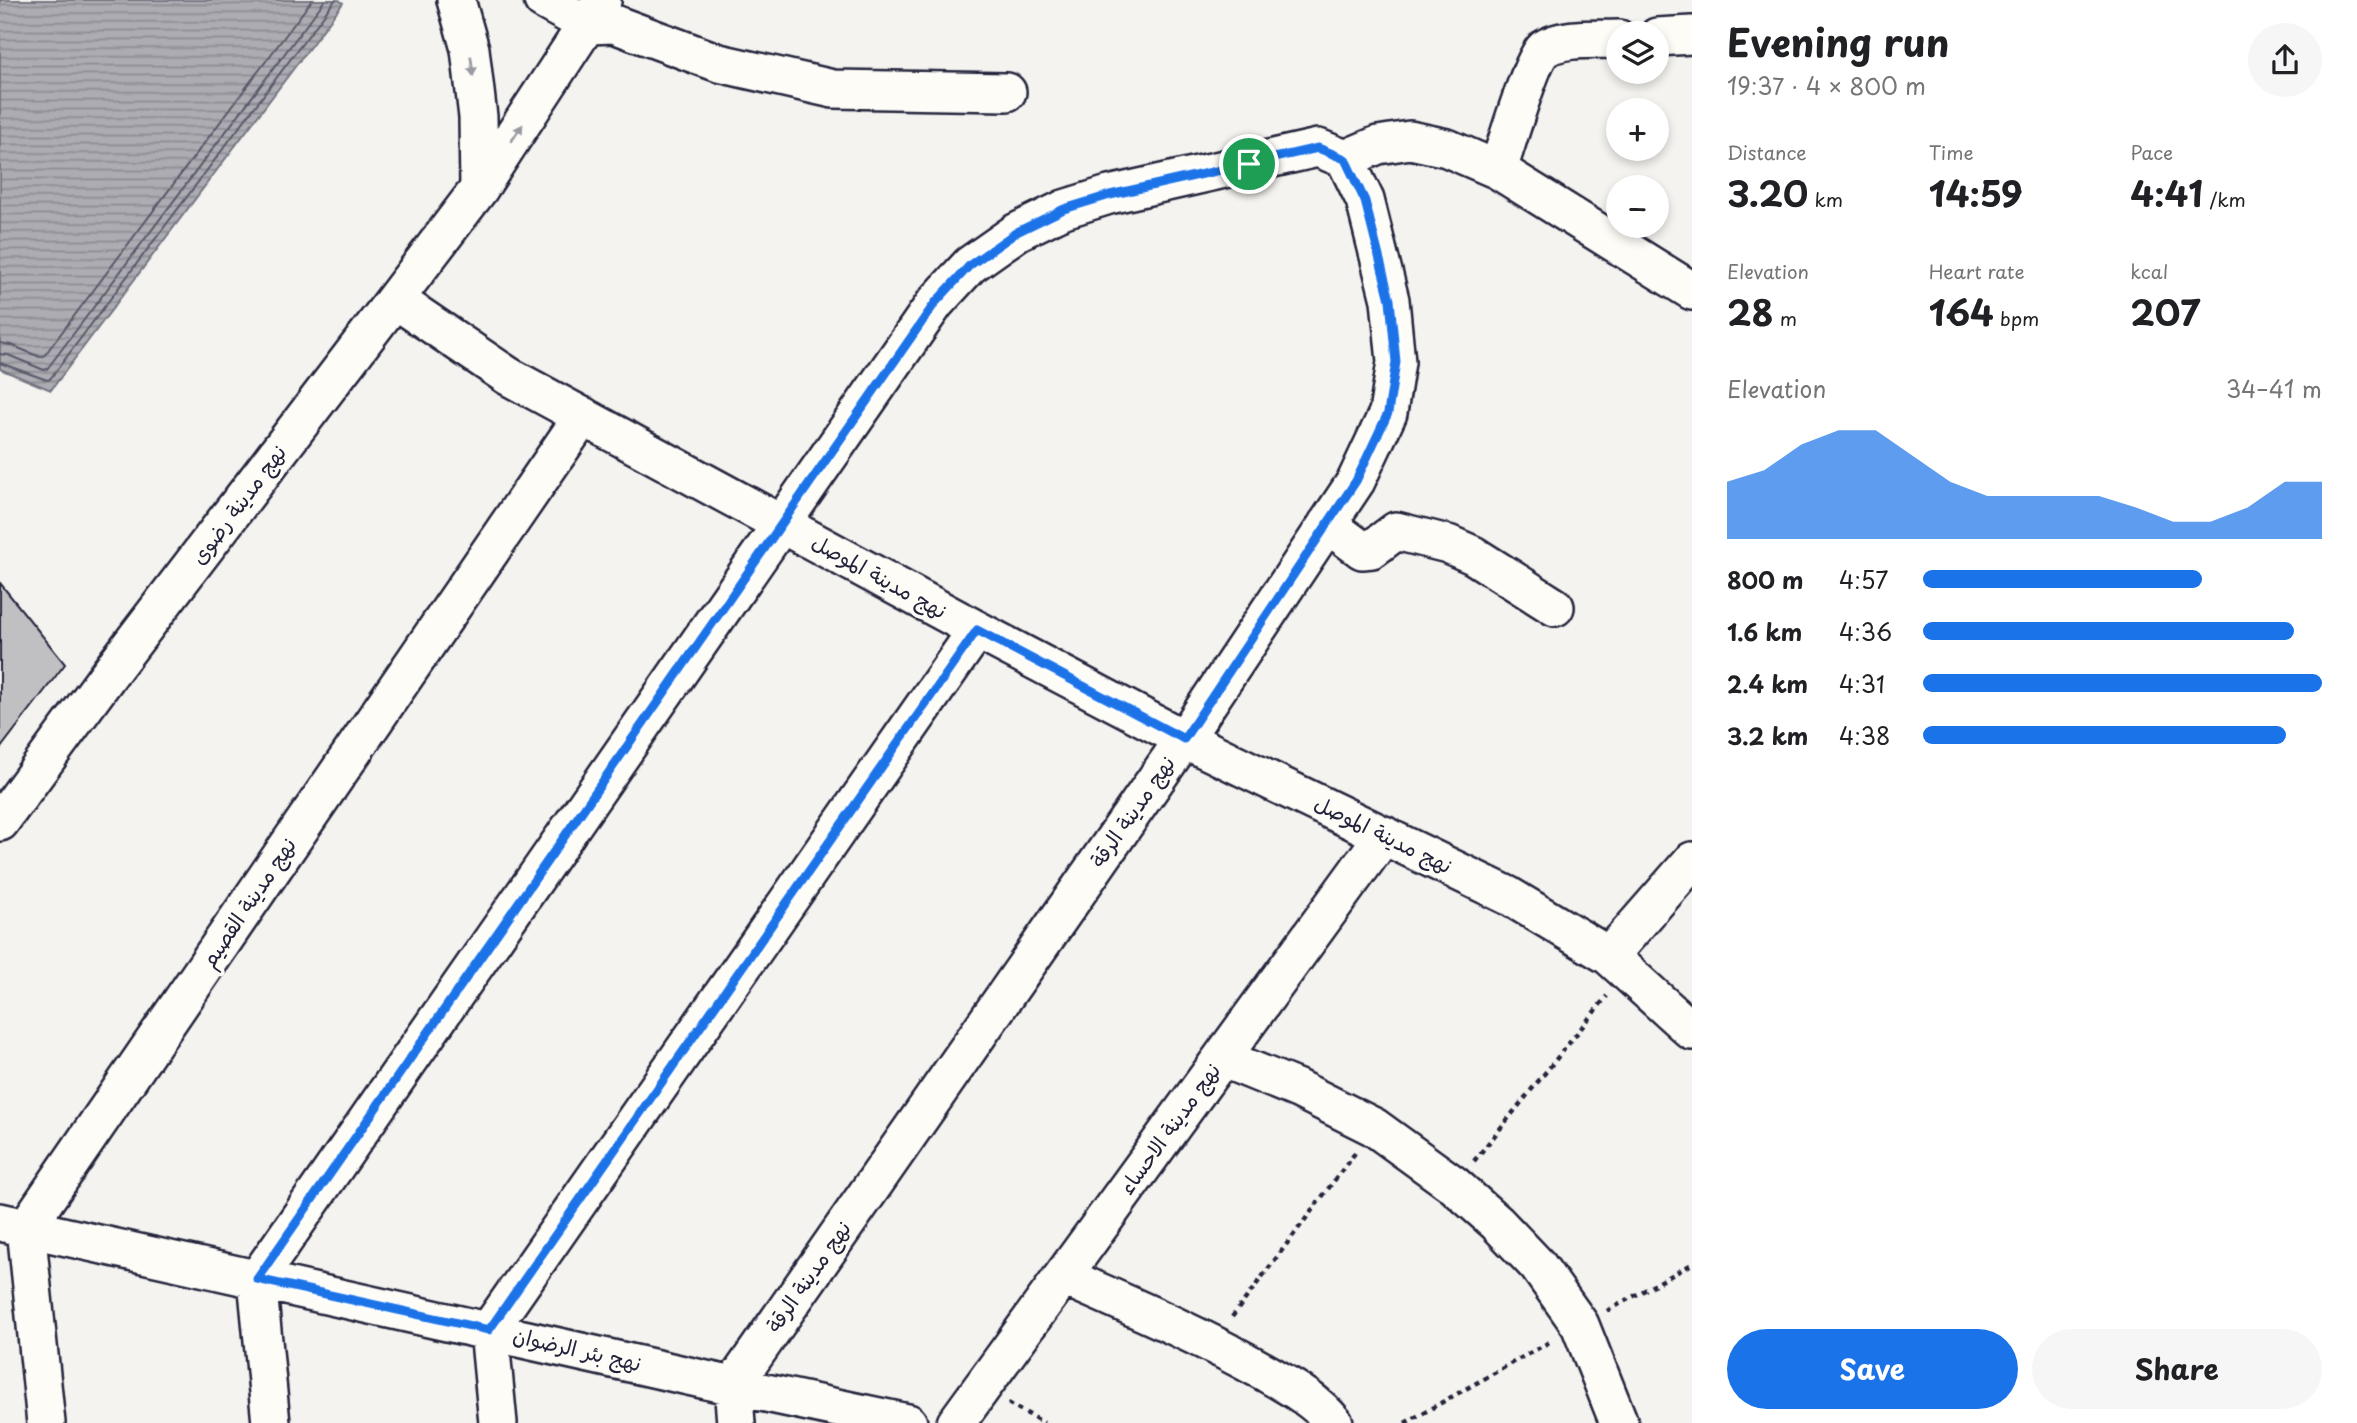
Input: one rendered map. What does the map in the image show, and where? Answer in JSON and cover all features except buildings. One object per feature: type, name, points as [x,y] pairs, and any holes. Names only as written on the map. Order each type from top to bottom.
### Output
[{"type":"street","points":[[456,0],[471,62],[478,117],[479,189]]},
{"type":"street","points":[[543,0],[601,12],[719,63],[833,89],[1007,92]]},
{"type":"street","name":"نهج مدينة رضوى","points":[[0,822],[108,675],[479,189],[601,12]]},
{"type":"street","points":[[1669,36],[1692,35]]},
{"type":"street","points":[[1498,170],[1534,66],[1543,50],[1562,42],[1606,40]]},
{"type":"street","points":[[271,1423],[257,1279],[780,523],[935,303],[970,265],[1017,232],[1064,209],[1110,195],[1318,148],[1345,159],[1378,145],[1410,140],[1447,148],[1498,170],[1692,291]]},
{"type":"street","name":"نهج مدينة الرقة","points":[[733,1386],[1184,739],[1356,481],[1388,413],[1396,362],[1390,300],[1365,201],[1345,159]]},
{"type":"street","name":"نهج مدينة الموصل","points":[[396,300],[508,376],[977,630],[1184,739],[1509,896],[1618,963],[1692,1031]]},
{"type":"street","name":"نهج مدينة القصيم","points":[[13,1225],[583,416]]},
{"type":"street","points":[[1327,524],[1362,550],[1372,549],[1396,531],[1448,544],[1474,555],[1555,607]]},
{"type":"street","points":[[498,1423],[489,1330],[977,630]]},
{"type":"street","name":"نهج مدينة الاحساء","points":[[956,1423],[1384,835]]},
{"type":"street","points":[[1618,963],[1692,861]]},
{"type":"street","points":[[1222,1058],[1298,1089],[1374,1127],[1454,1185],[1497,1223],[1538,1266],[1580,1325],[1619,1423]]},
{"type":"street","points":[[13,1225],[46,1423]]},
{"type":"street","name":"نهج بئر الرضوان","points":[[13,1225],[908,1423]]},
{"type":"street","points":[[1063,1276],[1212,1343],[1296,1390],[1316,1404],[1334,1423]]},
{"type":"street","points":[[733,1386],[736,1423]]},
{"type":"path","points":[[1454,1185],[1618,963]]},
{"type":"path","points":[[1212,1343],[1374,1127]]},
{"type":"water","points":[[0,0],[339,0],[343,3],[51,390],[0,369]]},
{"type":"route","points":[[1318,148],[1345,159],[1365,201],[1390,300],[1396,362],[1388,413],[1356,481],[1184,739],[977,630],[489,1330],[257,1279],[935,303],[970,265],[1017,232],[1064,209],[1110,195],[1249,164],[1318,148]]}]
